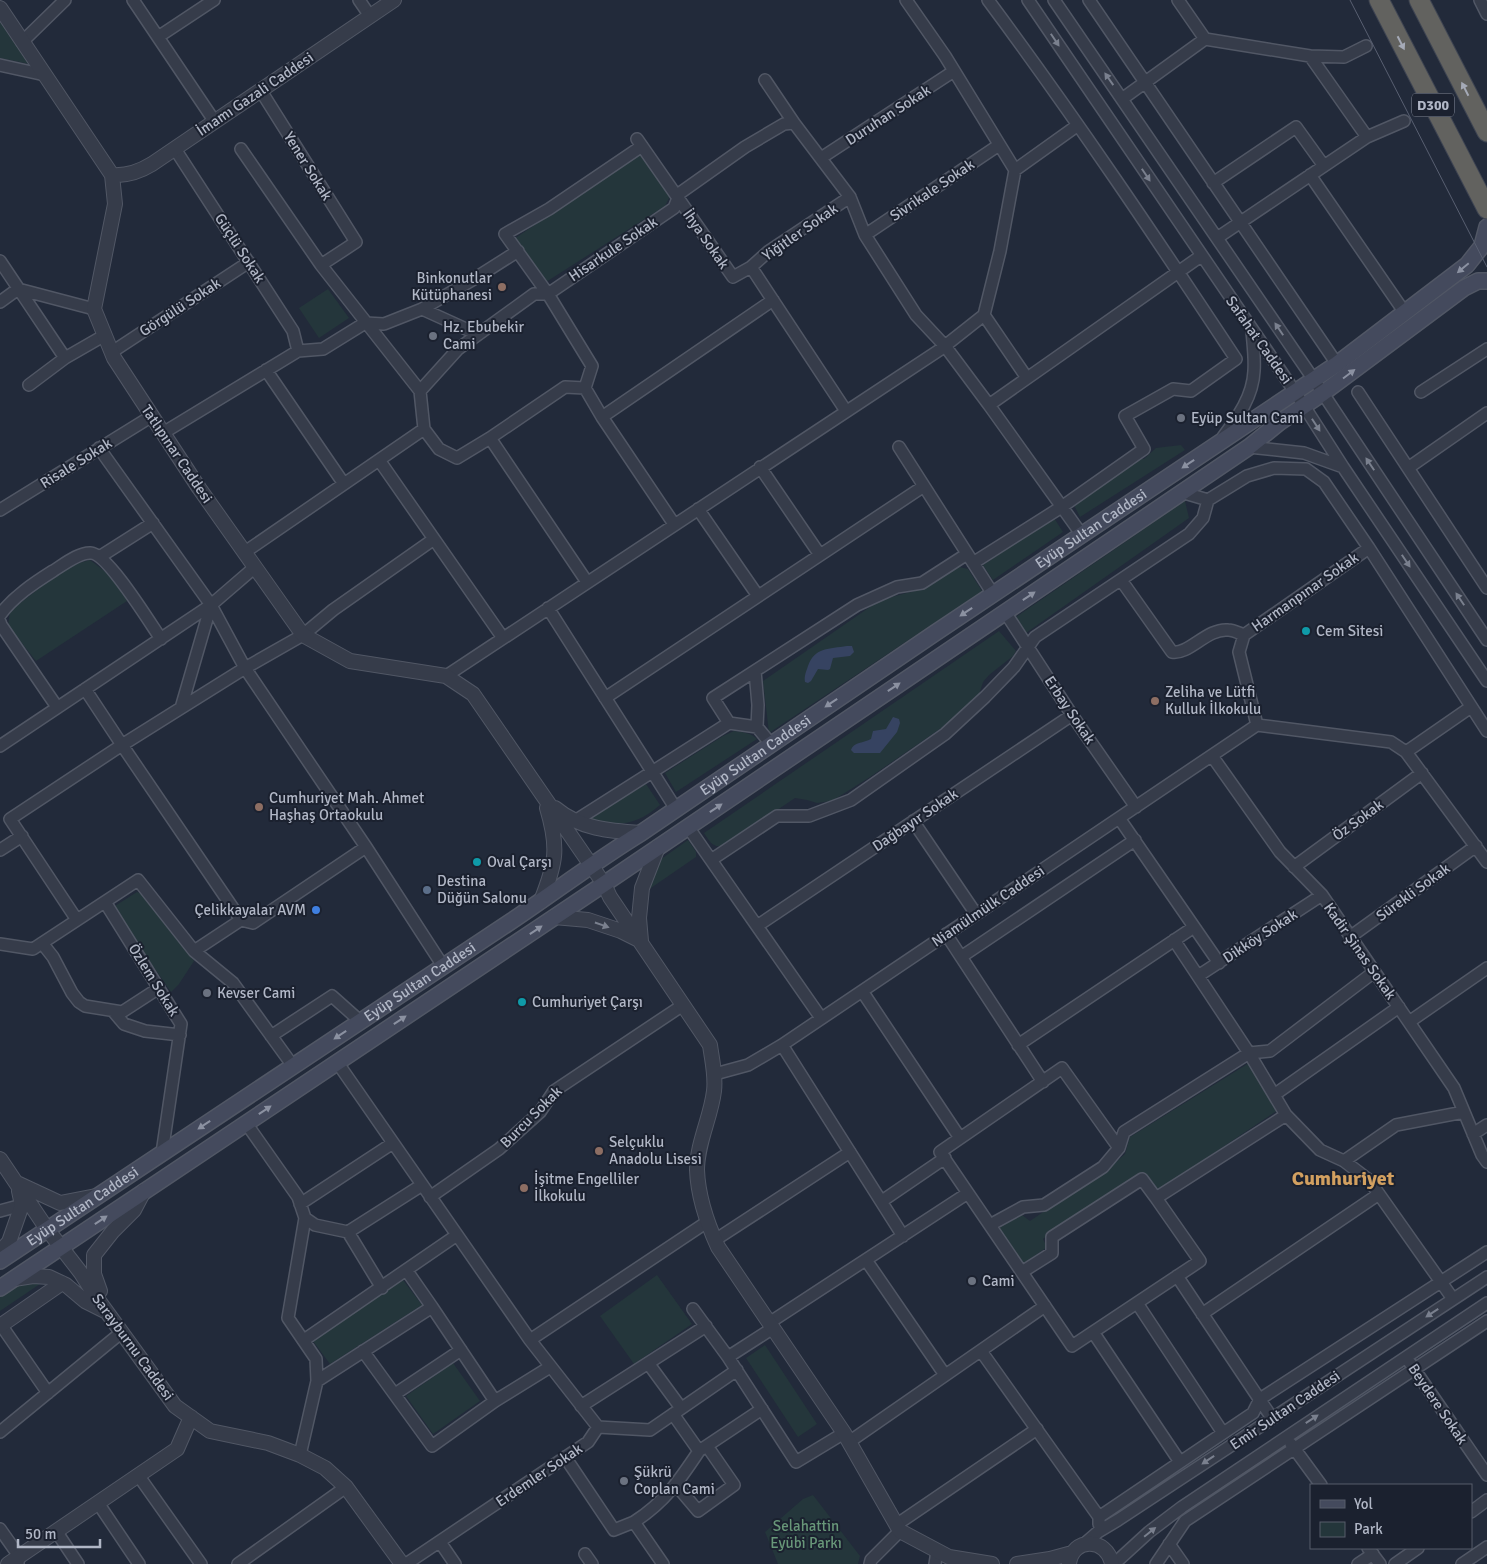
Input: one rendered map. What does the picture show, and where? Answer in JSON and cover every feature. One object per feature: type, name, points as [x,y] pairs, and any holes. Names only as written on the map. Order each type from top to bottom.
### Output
[{"type":"highway","name":"D300","points":[[1379,0],[1487,209]]},
{"type":"highway","name":"D300","points":[[1419,0],[1487,132]]},
{"type":"main road","name":"Eyüp Sultan Caddesi","points":[[0,1261],[591,867],[993,594],[1314,380],[1405,313],[1473,259],[1485,240],[1487,227]]},
{"type":"main road","name":"Eyüp Sultan Caddesi","points":[[0,1288],[554,918],[1249,447],[1464,288],[1478,281],[1487,281]]},
{"type":"street","points":[[22,42],[65,0]]},
{"type":"street","points":[[133,0],[215,122]]},
{"type":"street","points":[[158,37],[214,0]]},
{"type":"street","points":[[359,0],[370,16]]},
{"type":"street","name":"İmamı Gazali Caddesi","points":[[112,175],[137,172],[176,149],[394,0]]},
{"type":"street","points":[[446,676],[945,346],[984,315],[1000,251],[1015,170],[954,71],[906,0]]},
{"type":"street","points":[[729,723],[713,698],[857,605],[897,587],[922,583],[1062,506],[1144,449],[1125,416],[1173,389],[1191,392],[1236,359],[1078,124],[988,0]]},
{"type":"street","name":"Safahat Caddesi","points":[[1028,0],[1295,392],[1343,468],[1487,681]]},
{"type":"street","name":"Safahat Caddesi","points":[[1054,0],[1323,393],[1487,640]]},
{"type":"street","points":[[1089,0],[1337,364]]},
{"type":"street","points":[[1178,0],[1205,39]]},
{"type":"street","points":[[1480,0],[1487,14]]},
{"type":"street","points":[[0,8],[112,175],[115,204],[94,309],[18,289]]},
{"type":"street","points":[[1122,99],[1205,39],[1310,56],[1344,57],[1366,46]]},
{"type":"street","points":[[1310,56],[1367,137]]},
{"type":"street","points":[[0,65],[44,74]]},
{"type":"street","name":"Duruhan Sokak","points":[[821,158],[954,71]]},
{"type":"street","points":[[765,80],[850,198],[865,235],[916,315],[945,346],[1082,535]]},
{"type":"street","name":"Yener Sokak","points":[[261,91],[356,242],[321,266]]},
{"type":"street","points":[[1217,238],[1367,137],[1404,121]]},
{"type":"street","name":"Hisarkule Sokak","points":[[420,391],[458,349],[477,334],[534,294],[550,293],[676,203],[680,193],[745,147],[784,124],[794,122]]},
{"type":"street","points":[[1015,170],[1078,124]]},
{"type":"street","points":[[1214,183],[1296,127],[1324,166]]},
{"type":"street","name":"İhya Sokak","points":[[518,251],[505,234],[549,208],[640,143],[676,203],[733,277],[751,267],[846,411]]},
{"type":"street","name":"Sivrikale Sokak","points":[[865,235],[999,145]]},
{"type":"street","name":"Güçlü Sokak","points":[[176,149],[293,331],[298,351]]},
{"type":"street","points":[[241,149],[321,266],[420,391],[424,429],[439,449],[457,458],[490,438],[565,386],[584,388]]},
{"type":"street","points":[[1310,175],[1405,313]]},
{"type":"street","name":"Yiğitler Sokak","points":[[751,267],[769,251],[850,198]]},
{"type":"street","points":[[163,433],[298,351],[323,349],[365,323],[384,324],[422,309],[518,251],[550,293],[592,366],[584,388]]},
{"type":"street","points":[[989,405],[1201,256]]},
{"type":"street","points":[[0,262],[65,358]]},
{"type":"street","name":"Görgülü Sokak","points":[[112,352],[249,262]]},
{"type":"street","points":[[0,302],[18,289]]},
{"type":"street","points":[[602,417],[773,300]]},
{"type":"street","name":"Tatlıpınar Caddesi","points":[[94,309],[112,352],[152,416],[199,488],[303,635],[350,661],[446,676],[473,694],[604,884],[610,897],[710,1046],[714,1074],[714,1091],[697,1170],[707,1222],[715,1240],[846,1437],[898,1528]]},
{"type":"street","points":[[422,309],[477,334]]},
{"type":"street","points":[[984,315],[1027,378]]},
{"type":"street","points":[[1215,446],[1238,418],[1249,396],[1254,371],[1252,331]]},
{"type":"street","points":[[29,385],[65,358],[105,335]]},
{"type":"street","points":[[1421,392],[1487,349]]},
{"type":"street","points":[[266,370],[344,484]]},
{"type":"street","points":[[584,388],[674,524]]},
{"type":"street","points":[[1358,392],[1487,588]]},
{"type":"street","points":[[1408,468],[1487,413]]},
{"type":"street","name":"Risale Sokak","points":[[0,510],[152,416]]},
{"type":"street","points":[[245,552],[424,429]]},
{"type":"street","points":[[490,438],[587,582]]},
{"type":"street","points":[[899,447],[993,594]]},
{"type":"street","points":[[1249,447],[1304,453],[1343,468]]},
{"type":"street","points":[[99,448],[211,605],[245,668],[366,847],[442,966]]},
{"type":"street","points":[[379,460],[503,638]]},
{"type":"street","points":[[760,468],[820,555]]},
{"type":"street","points":[[711,860],[777,816],[809,816],[851,800],[945,734],[1014,667],[1035,637],[1189,534],[1203,518],[1208,500],[1247,476],[1274,468],[1306,469],[1324,482],[1369,548],[1487,731]]},
{"type":"street","points":[[605,698],[924,486]]},
{"type":"street","points":[[1182,492],[1208,500]]},
{"type":"street","points":[[698,509],[758,596]]},
{"type":"street","points":[[101,556],[153,523]]},
{"type":"street","points":[[77,920],[10,819],[122,745],[245,668],[303,635],[332,610],[434,539]]},
{"type":"street","name":"Harmanpınar Sokak","points":[[1257,725],[1239,652],[1244,635],[1369,548]]},
{"type":"street","points":[[2,605],[39,579],[74,558],[91,553],[101,556],[135,599],[160,638]]},
{"type":"street","points":[[0,746],[211,605],[255,567]]},
{"type":"street","points":[[1121,580],[1172,652],[1180,652],[1210,634],[1218,632],[1227,630],[1244,635]]},
{"type":"street","points":[[181,708],[211,605]]},
{"type":"street","points":[[548,608],[676,809]]},
{"type":"street","name":"Erbay Sokak","points":[[1005,612],[1072,715],[1136,807]]},
{"type":"street","points":[[0,622],[0,625],[57,707]]},
{"type":"street","points":[[755,671],[758,727],[771,744]]},
{"type":"street","points":[[84,689],[241,920],[253,923],[366,847]]},
{"type":"street","points":[[1406,752],[1471,707]]},
{"type":"street","name":"Dağbayır Sokak","points":[[757,926],[1072,715]]},
{"type":"street","points":[[575,821],[729,723],[758,727]]},
{"type":"street","points":[[1257,725],[1391,742],[1406,752],[1487,862]]},
{"type":"street","name":"Niamülmülk Caddesi","points":[[714,1074],[748,1066],[1257,725]]},
{"type":"street","name":"Kadir Şinas Sokak","points":[[1212,756],[1280,852],[1322,896],[1454,1088],[1482,1155],[1487,1162]]},
{"type":"street","name":"Öz Sokak","points":[[1294,867],[1422,774]]},
{"type":"street","points":[[544,798],[565,816],[584,826],[612,831],[641,833]]},
{"type":"street","points":[[540,901],[552,874],[555,845],[544,798]]},
{"type":"street","points":[[1119,818],[1219,963]]},
{"type":"street","points":[[913,821],[976,914]]},
{"type":"street","points":[[688,827],[821,1018]]},
{"type":"street","points":[[0,850],[22,836]]},
{"type":"street","points":[[961,958],[1135,840]]},
{"type":"street","name":"Sürekli Sokak","points":[[1350,937],[1476,846]]},
{"type":"street","points":[[554,918],[588,920],[641,941],[639,918],[642,888],[658,847]]},
{"type":"street","points":[[0,944],[33,949],[138,880],[194,952],[233,982],[293,1066]]},
{"type":"street","name":"Dikköy Sokak","points":[[1198,976],[1322,896]]},
{"type":"street","name":"Özlem Sokak","points":[[105,902],[181,1024],[162,1153]]},
{"type":"street","points":[[194,952],[241,920]]},
{"type":"street","points":[[1018,1045],[1194,927]]},
{"type":"street","points":[[946,934],[1043,1082]]},
{"type":"street","points":[[1174,940],[1249,1053],[1286,1114],[1320,1150],[1344,1161],[1369,1180],[1453,1299]]},
{"type":"street","points":[[42,943],[53,957],[72,993],[85,1006],[122,1012],[159,988]]},
{"type":"street","points":[[1409,1022],[1487,968]]},
{"type":"street","points":[[990,1225],[1023,1207],[1044,1205],[1104,1167],[1119,1148],[1124,1132],[1249,1053],[1270,1051],[1374,972]]},
{"type":"street","points":[[862,991],[960,1138]]},
{"type":"street","points":[[271,1036],[332,996],[360,1021]]},
{"type":"street","name":"Burcu Sokak","points":[[430,1197],[500,1149],[540,1112],[554,1091],[683,1005]]},
{"type":"street","points":[[1274,1095],[1399,1007]]},
{"type":"street","points":[[113,1011],[124,1024],[145,1031],[180,1035]]},
{"type":"street","points":[[782,1044],[903,1236]]},
{"type":"street","points":[[337,1062],[530,1340],[598,1427],[650,1430],[737,1370]]},
{"type":"street","points":[[1022,1272],[1052,1253],[1052,1237],[1142,1179],[1200,1261],[1072,1346],[940,1152],[1062,1068],[1119,1148]]},
{"type":"street","points":[[1344,1161],[1396,1125],[1464,1112]]},
{"type":"street","points":[[1156,1198],[1286,1114]]},
{"type":"street","points":[[246,1122],[298,1197],[305,1218],[288,1318],[316,1358],[317,1381],[300,1455]]},
{"type":"street","points":[[1473,1134],[1487,1125]]},
{"type":"street","points":[[300,1204],[393,1143]]},
{"type":"street","points":[[715,1240],[850,1152]]},
{"type":"street","points":[[882,1202],[945,1158]]},
{"type":"street","name":"Sarayburnu Caddesi","points":[[0,1159],[47,1229],[82,1273],[108,1313],[175,1406],[210,1431],[268,1443],[300,1455],[325,1468],[346,1487],[404,1564]]},
{"type":"street","points":[[17,1183],[60,1203],[97,1196]]},
{"type":"street","points":[[0,1252],[9,1242],[22,1204],[17,1183]]},
{"type":"street","points":[[305,1218],[315,1226],[348,1232],[422,1185]]},
{"type":"street","points":[[108,1313],[94,1274],[94,1255],[113,1231],[134,1210],[144,1191]]},
{"type":"street","points":[[728,1357],[866,1260],[968,1193]]},
{"type":"street","points":[[1202,1314],[1379,1194]]},
{"type":"street","points":[[0,1210],[22,1204]]},
{"type":"street","points":[[530,1340],[707,1222]]},
{"type":"street","points":[[348,1232],[382,1288]]},
{"type":"street","points":[[304,1340],[457,1235]]},
{"type":"street","points":[[1099,1517],[1253,1413],[1260,1399],[1487,1252]]},
{"type":"street","points":[[866,1260],[945,1376]]},
{"type":"street","points":[[407,1271],[495,1401]]},
{"type":"street","points":[[14,1279],[33,1276],[49,1277],[62,1283],[85,1301],[108,1313]]},
{"type":"street","points":[[1177,1276],[1272,1418]]},
{"type":"street","name":"Emir Sultan Caddesi","points":[[1075,1554],[1098,1532],[1487,1277]]},
{"type":"street","points":[[48,1393],[1,1325],[62,1283]]},
{"type":"street","points":[[1137,1303],[1223,1433]]},
{"type":"street","name":"Emir Sultan Caddesi","points":[[1113,1564],[1149,1532],[1182,1507],[1487,1303]]},
{"type":"street","points":[[693,1309],[737,1370],[796,1462],[846,1437],[945,1376],[1045,1306]]},
{"type":"street","points":[[317,1381],[432,1307]]},
{"type":"street","points":[[1156,1564],[1185,1521],[1487,1321]]},
{"type":"street","points":[[581,1406],[706,1326]]},
{"type":"street","points":[[0,1432],[122,1332]]},
{"type":"street","points":[[1094,1332],[1180,1462]]},
{"type":"street","points":[[395,1394],[461,1350]]},
{"type":"street","points":[[363,1351],[432,1446],[495,1401],[550,1367]]},
{"type":"street","points":[[981,1351],[1099,1517],[1098,1532]]},
{"type":"street","name":"Beydere Sokak","points":[[1406,1357],[1487,1476]]},
{"type":"street","points":[[648,1363],[677,1411],[703,1448],[734,1486],[698,1510],[676,1485]]},
{"type":"street","points":[[565,1457],[614,1530],[634,1522],[652,1510],[676,1485],[703,1448],[762,1409]]},
{"type":"street","points":[[0,1529],[15,1561],[177,1449],[191,1417]]},
{"type":"street","name":"Erdemler Sokak","points":[[404,1564],[440,1542],[588,1442],[598,1427]]},
{"type":"street","points":[[870,1564],[871,1560],[898,1528],[1037,1429]]},
{"type":"street","points":[[1286,1437],[1320,1484]]},
{"type":"street","points":[[138,1476],[201,1564]]},
{"type":"street","points":[[238,1564],[346,1487]]},
{"type":"street","points":[[1472,1511],[1487,1500]]},
{"type":"street","points":[[98,1503],[139,1564]]},
{"type":"street","points":[[634,1522],[663,1564]]},
{"type":"street","points":[[898,1528],[936,1557],[949,1557],[992,1564]]},
{"type":"street","points":[[56,1531],[78,1564]]},
{"type":"street","points":[[440,1542],[455,1564]]},
{"type":"street","points":[[1017,1564],[1075,1554],[1090,1544],[1103,1548],[1108,1553],[1113,1564]]},
{"type":"street","points":[[1169,1544],[1183,1564]]},
{"type":"street","points":[[1462,1564],[1487,1547]]},
{"type":"street","points":[[1395,1564],[1417,1549]]},
{"type":"street","points":[[1358,1564],[1371,1551],[1380,1564]]},
{"type":"green space","points":[[0,19],[30,64],[0,58]]},
{"type":"green space","points":[[640,153],[670,196],[665,206],[546,282],[514,239]]},
{"type":"green space","points":[[328,289],[349,318],[319,338],[299,308]]},
{"type":"green space","points":[[1181,445],[1185,450],[1080,517],[1073,503],[1139,459],[1144,459],[1156,448]]},
{"type":"green space","points":[[1185,501],[1189,518],[1026,633],[1016,617]]},
{"type":"green space","points":[[1054,518],[1063,532],[993,580],[983,565]]},
{"type":"green space","points":[[90,560],[111,576],[127,601],[36,661],[8,626],[10,611],[68,566]]},
{"type":"green space","points":[[959,567],[968,569],[982,591],[769,733],[763,681],[880,600],[918,590]]},
{"type":"green space","points":[[999,631],[1016,651],[1013,656],[983,682],[977,700],[969,709],[832,801],[817,803],[795,798],[725,845],[718,846],[712,844],[708,839],[704,833]]},
{"type":"green space","points":[[734,731],[744,732],[757,739],[676,792],[665,773]]},
{"type":"green space","points":[[646,784],[660,805],[643,817],[635,821],[617,824],[588,819]]},
{"type":"green space","points":[[688,840],[696,852],[696,857],[648,890],[657,862]]},
{"type":"green space","points":[[137,892],[144,895],[194,961],[179,984],[171,992],[114,910],[115,906]]},
{"type":"green space","points":[[1249,1063],[1278,1110],[1159,1190],[1145,1173],[1139,1173],[1048,1235],[1043,1239],[1047,1247],[1022,1265],[997,1229],[1022,1215],[1030,1221],[1114,1164],[1125,1154],[1130,1137]]},
{"type":"green space","points":[[657,1275],[692,1324],[634,1364],[600,1316]]},
{"type":"green space","points":[[403,1280],[422,1305],[330,1364],[313,1341]]},
{"type":"green space","points":[[19,1284],[40,1284],[0,1311],[0,1297]]},
{"type":"green space","points":[[765,1345],[817,1424],[798,1437],[746,1358]]},
{"type":"green space","points":[[453,1363],[480,1401],[433,1434],[406,1396]]},
{"type":"green space","name":"Selahattin Eyübi Parkı","points":[[813,1495],[860,1556],[858,1564],[778,1564],[765,1532],[803,1499]]},
{"type":"water","points":[[852,646],[854,652],[850,656],[833,658],[830,669],[818,669],[811,681],[805,682],[808,666],[815,655],[823,650]]},
{"type":"water","points":[[893,717],[899,719],[900,723],[897,732],[880,753],[854,753],[851,750],[856,744],[871,739],[873,731],[886,729]]},
{"type":"tram line","points":[[1350,0],[1487,267]]},
{"type":"place","name":"Binkonutlar Kütüphanesi","points":[[502,287]]},
{"type":"place","name":"Hz. Ebubekir Cami","points":[[433,336]]},
{"type":"place","name":"Eyüp Sultan Cami","points":[[1181,418]]},
{"type":"place","name":"Cem Sitesi","points":[[1306,631]]},
{"type":"place","name":"Zeliha ve Lütfi Kulluk İlkokulu","points":[[1155,701]]},
{"type":"place","name":"Cumhuriyet Mah. Ahmet Haşhaş Ortaokulu","points":[[259,807]]},
{"type":"place","name":"Oval Çarşı","points":[[477,862]]},
{"type":"place","name":"Destina Düğün Salonu","points":[[427,890]]},
{"type":"place","name":"Çelikkayalar AVM","points":[[316,910]]},
{"type":"place","name":"Kevser Cami","points":[[207,993]]},
{"type":"place","name":"Cumhuriyet Çarşı","points":[[522,1002]]},
{"type":"place","name":"Selçuklu Anadolu Lisesi","points":[[599,1151]]},
{"type":"place","name":"İşitme Engelliler İlkokulu","points":[[524,1188]]},
{"type":"place","name":"Cami","points":[[972,1281]]},
{"type":"place","name":"Şükrü Coplan Cami","points":[[624,1481]]},
{"type":"district","name":"Cumhuriyet","points":[[1343,1178]]}]
